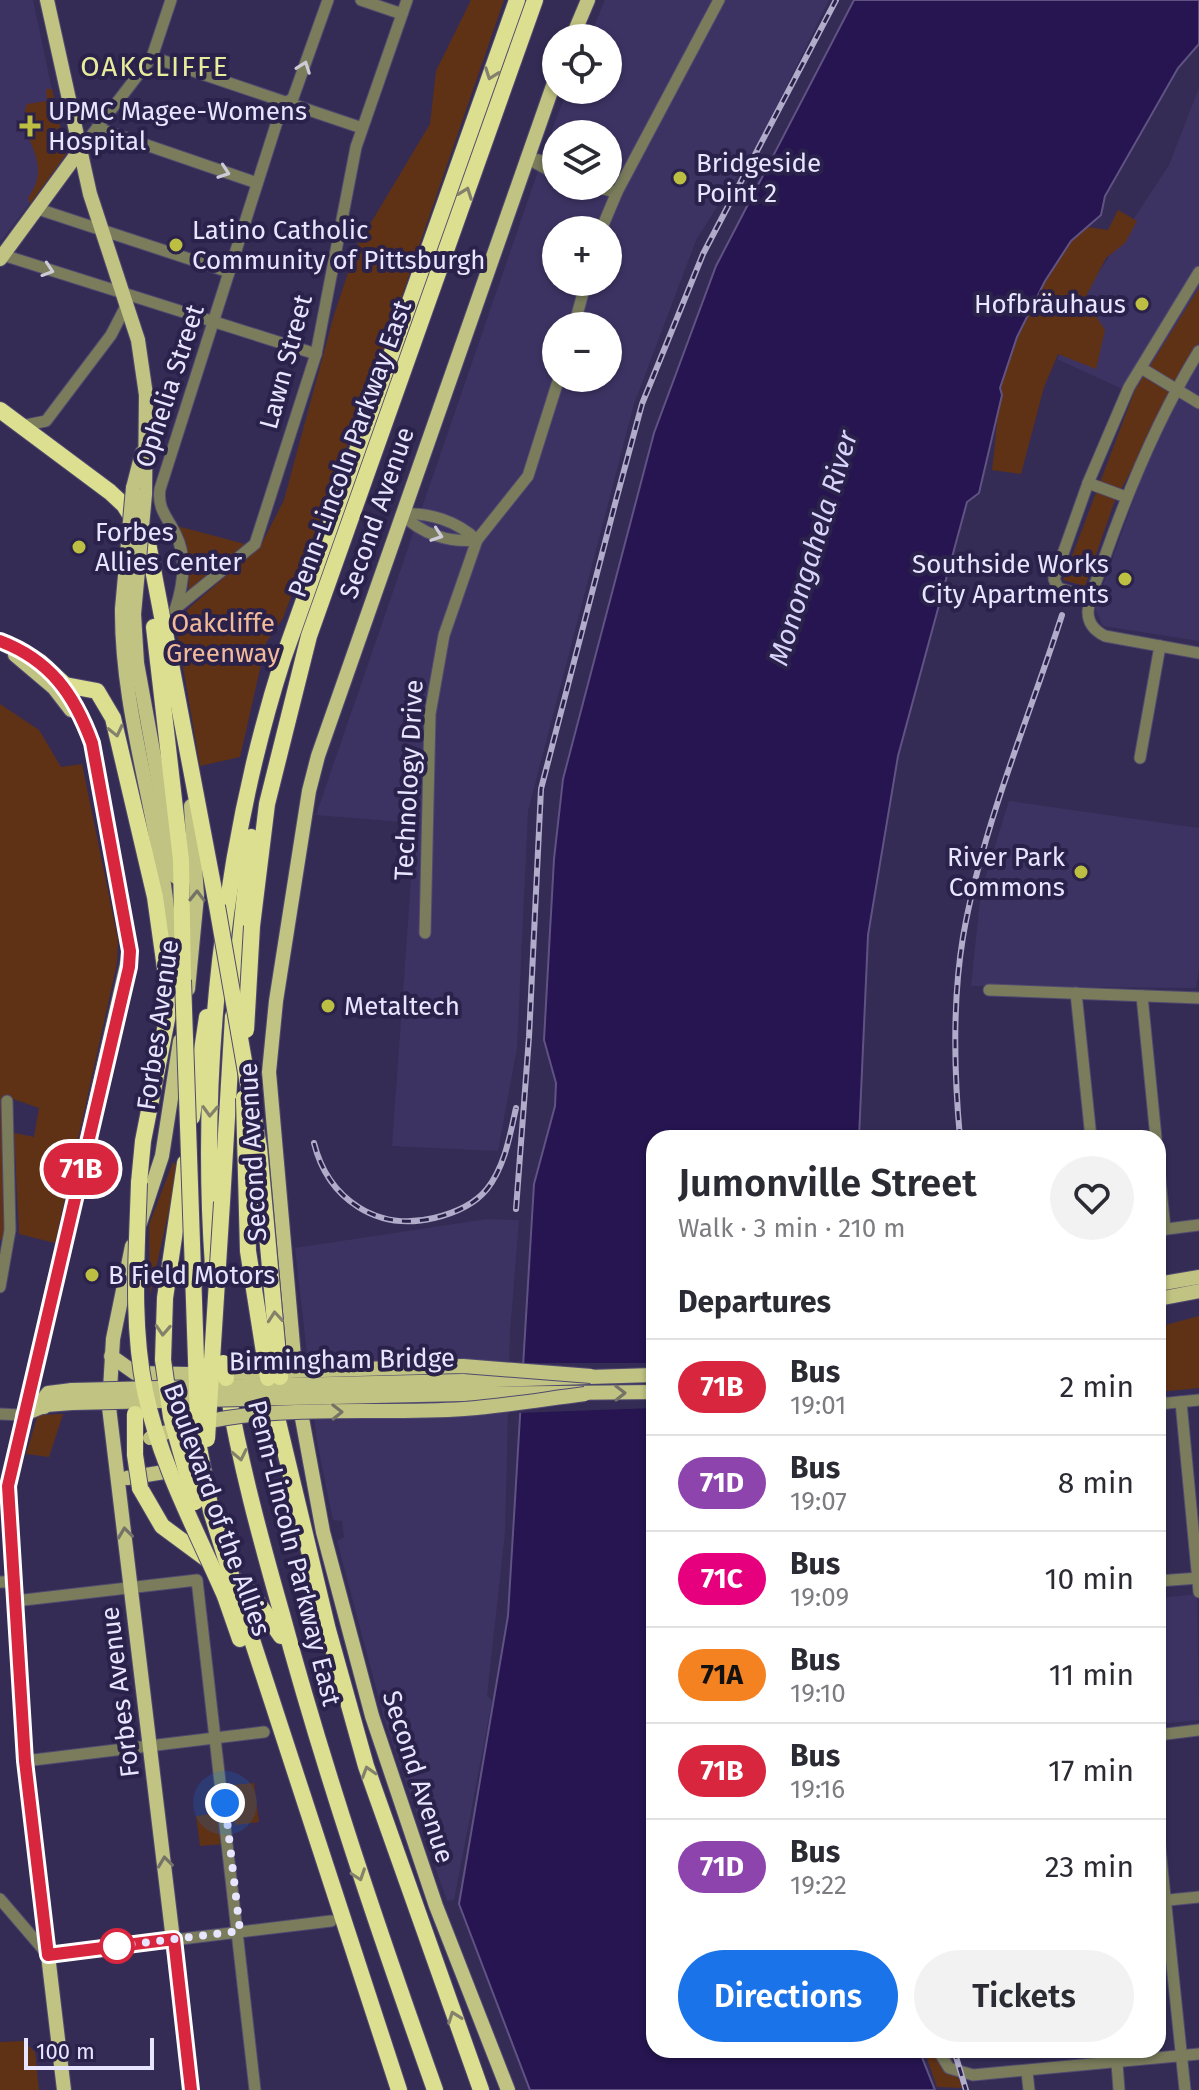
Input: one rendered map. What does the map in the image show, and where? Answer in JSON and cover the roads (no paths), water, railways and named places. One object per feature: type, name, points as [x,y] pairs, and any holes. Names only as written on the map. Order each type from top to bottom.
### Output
[{"type":"highway","name":"Penn-Lincoln Parkway East","points":[[435,2090],[353,1857],[249,1496],[224,1370],[212,1251],[209,1128],[223,900],[271,699],[517,0]]},
{"type":"highway","name":"Penn-Lincoln Parkway East","points":[[481,2090],[376,1796],[332,1645],[252,1282],[244,1190],[246,926],[267,804],[309,636],[535,0]]},
{"type":"highway","name":"Forbes Avenue","points":[[0,410],[110,492],[134,520],[150,551],[180,719]]},
{"type":"highway","points":[[134,520],[145,560],[171,763],[181,860],[181,925]]},
{"type":"highway","points":[[0,641],[40,662],[65,685],[97,691],[112,715],[155,897],[170,1004]]},
{"type":"highway","points":[[180,719],[223,900],[259,1147],[274,1378]]},
{"type":"highway","points":[[223,900],[168,1280],[163,1360],[175,1436],[230,1594]]},
{"type":"highway","name":"Boulevard of the Allies","points":[[181,925],[197,1431],[203,1477],[230,1594],[387,2090]]},
{"type":"highway","points":[[217,1532],[207,1439],[246,926]]},
{"type":"highway","name":"Boulevard of the Allies","points":[[170,1004],[143,1141],[139,1183],[137,1330],[152,1419],[230,1594],[399,2090]]},
{"type":"highway","points":[[137,1330],[135,1455],[140,1488],[151,1512],[169,1533],[256,1598],[273,1622],[296,1667]]},
{"type":"main road","name":"Boulevard of the Allies","points":[[47,0],[100,229],[138,340],[146,395],[125,664],[167,894],[170,1004]]},
{"type":"main road","points":[[578,24],[588,0]]},
{"type":"main road","name":"Second Avenue","points":[[508,2090],[417,1854],[360,1678],[318,1511],[292,1354],[269,1090],[276,1001],[313,774],[546,104]]},
{"type":"main road","points":[[2,257],[80,150]]},
{"type":"main road","name":"Boulevard of the Allies","points":[[128,612],[176,875],[181,925]]},
{"type":"main road","points":[[0,648],[20,657],[54,688],[87,732]]},
{"type":"main road","points":[[64,2090],[25,1761],[15,1601],[6,1582],[8,1486],[130,951],[87,732],[65,685]]},
{"type":"main road","name":"Forbes Avenue","points":[[180,719],[197,858],[194,952],[162,1156],[133,1242],[111,1356],[109,1407],[191,2090]]},
{"type":"main road","points":[[1166,1283],[1199,1277]]},
{"type":"main road","points":[[1166,1297],[1199,1291]]},
{"type":"main road","points":[[118,1479],[172,1472],[190,1464],[198,1450],[199,1397],[207,1381],[248,1361],[292,1354]]},
{"type":"main road","points":[[111,1356],[129,1371],[147,1375],[463,1366],[591,1376]]},
{"type":"main road","name":"Birmingham Bridge","points":[[22,1415],[72,1396],[646,1375]]},
{"type":"main road","name":"Birmingham Bridge","points":[[72,1396],[646,1392]]},
{"type":"main road","points":[[113,1452],[201,1421],[237,1414],[464,1409],[585,1394]]},
{"type":"street","points":[[80,150],[152,57],[171,0]]},
{"type":"street","name":"Ophelia Street","points":[[175,611],[183,560],[179,541],[161,512],[158,500],[284,102],[293,98],[328,0]]},
{"type":"street","points":[[361,0],[402,14]]},
{"type":"street","name":"Lawn Street","points":[[175,611],[255,544],[316,354],[362,128],[407,0]]},
{"type":"street","points":[[622,170],[719,0]]},
{"type":"street","points":[[152,57],[362,128]]},
{"type":"street","points":[[97,128],[257,183]]},
{"type":"street","points":[[526,158],[542,161]]},
{"type":"street","points":[[526,158],[542,167]]},
{"type":"street","points":[[38,209],[229,272]]},
{"type":"street","points":[[2,257],[125,299],[316,354]]},
{"type":"street","points":[[1091,598],[1054,586],[1088,483],[1141,368],[1199,272]]},
{"type":"street","points":[[21,426],[46,421],[111,335],[125,299]]},
{"type":"street","points":[[111,335],[123,333],[138,340]]},
{"type":"street","points":[[1199,351],[1126,497],[1091,598],[1088,616],[1100,634],[1199,653]]},
{"type":"street","points":[[1141,368],[1199,403]]},
{"type":"street","name":"Technology Drive","points":[[425,933],[430,714],[444,635],[477,540],[528,476],[555,392]]},
{"type":"street","points":[[46,421],[48,445]]},
{"type":"street","points":[[1088,483],[1126,497]]},
{"type":"street","points":[[402,514],[415,527],[458,542],[477,540]]},
{"type":"street","points":[[1140,758],[1160,646]]},
{"type":"street","points":[[989,990],[1199,998]]},
{"type":"street","points":[[1076,993],[1090,1130]]},
{"type":"street","points":[[1142,996],[1155,1130]]},
{"type":"street","points":[[0,1287],[5,1243],[7,1101]]},
{"type":"street","points":[[1166,1229],[1199,1225]]},
{"type":"street","points":[[1166,1403],[1199,1400]]},
{"type":"street","points":[[1181,1402],[1199,1592]]},
{"type":"street","points":[[0,1414],[22,1415]]},
{"type":"street","points":[[1166,1580],[1198,1578]]},
{"type":"street","points":[[15,1601],[197,1580],[240,1931],[238,1940],[255,2090]]},
{"type":"street","points":[[1166,1734],[1199,1730]]},
{"type":"street","points":[[25,1761],[264,1732]]},
{"type":"street","points":[[1166,1900],[1199,1897]]},
{"type":"street","points":[[0,1899],[48,1955],[331,1921]]},
{"type":"street","points":[[1166,1937],[1185,2090]]},
{"type":"street","points":[[1166,2056],[1199,2054]]},
{"type":"street","points":[[942,2058],[946,2065],[964,2074],[1027,2072],[1105,2058]]},
{"type":"street","points":[[1116,2058],[1119,2090]]},
{"type":"street","points":[[1027,2072],[1029,2090]]},
{"type":"water","name":"Monongahela River","points":[[854,0],[1199,0],[1199,44],[1178,68],[1105,196],[1101,215],[1071,241],[1045,281],[1017,337],[1000,388],[1002,395],[979,493],[967,502],[898,756],[868,935],[859,1130],[646,1130],[646,2058],[922,2058],[935,2090],[530,2090],[459,1904],[508,1616],[534,1184],[555,1106],[556,1083],[544,1040],[554,859],[563,779],[654,433],[716,266]]},
{"type":"railway","points":[[516,1209],[529,1037],[541,789],[615,504],[642,404],[703,254],[836,0]]},
{"type":"railway","points":[[959,1130],[955,1038],[957,987],[971,896],[994,815],[1062,615]]},
{"type":"railway","points":[[314,1143],[331,1180],[358,1207],[393,1220],[434,1218],[464,1208],[487,1189],[503,1160],[516,1108]]},
{"type":"railway","points":[[956,2058],[966,2090]]},
{"type":"place","name":"UPMC Magee-Womens Hospital","points":[[30,126]]},
{"type":"place","name":"Bridgeside Point 2","points":[[680,178]]},
{"type":"place","name":"Latino Catholic Community of Pittsburgh","points":[[176,245]]},
{"type":"place","name":"Hofbräuhaus","points":[[1142,304]]},
{"type":"place","name":"Forbes Allies Center","points":[[79,547]]},
{"type":"place","name":"Southside Works City Apartments","points":[[1125,579]]},
{"type":"place","name":"River Park Commons","points":[[1081,872]]},
{"type":"place","name":"Metaltech","points":[[328,1006]]},
{"type":"place","name":"B Field Motors","points":[[92,1275]]},
{"type":"district","name":"OAKCLIFFE","points":[[155,66]]},
{"type":"park label","name":"Oakcliffe Greenway","points":[[223,638]]}]
